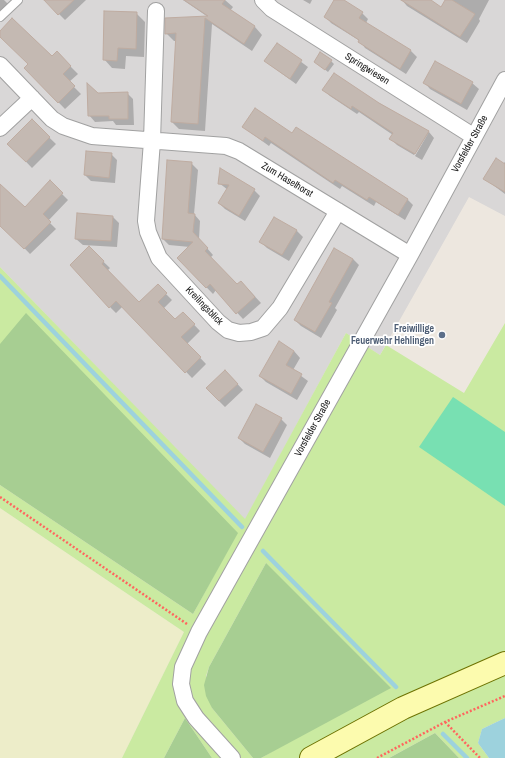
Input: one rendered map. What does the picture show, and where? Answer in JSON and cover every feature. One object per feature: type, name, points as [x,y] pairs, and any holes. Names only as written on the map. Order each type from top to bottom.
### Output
[{"type":"main road","points":[[311,758],[403,708],[505,663]]},
{"type":"street","name":"Springwiesen","points":[[263,0],[272,10],[473,136]]},
{"type":"street","points":[[152,141],[156,11]]},
{"type":"street","name":"Zum Haselhorst","points":[[0,65],[52,119],[63,126],[92,136],[226,146],[239,151],[410,255]]},
{"type":"street","name":"Vorsfelder Straße","points":[[232,758],[196,718],[185,701],[181,684],[183,667],[199,632],[410,255],[473,136],[501,96],[505,80]]},
{"type":"street","points":[[0,128],[32,98]]},
{"type":"street","name":"Kreilingsblick","points":[[152,141],[146,221],[152,245],[159,258],[218,322],[228,330],[239,333],[251,332],[262,328],[273,318],[338,211]]},
{"type":"lane","points":[[0,17],[18,0]]},
{"type":"path","points":[[0,497],[199,632]]},
{"type":"path","points":[[377,758],[445,722],[505,696]]},
{"type":"path","points":[[445,722],[480,758]]},
{"type":"shaded area","points":[[0,0],[505,0],[505,216],[469,197],[380,355],[346,333],[245,520],[0,267]]},
{"type":"green space","points":[[0,267],[245,519],[346,333],[380,355],[386,345],[464,393],[505,323],[505,718],[482,729],[478,743],[489,758],[459,758],[435,733],[389,758],[261,758],[292,740],[266,563],[209,667],[206,676],[212,708],[253,758],[212,758],[185,718],[164,758],[122,758],[184,632],[0,508],[0,485],[193,614],[237,533],[0,344]]},
{"type":"green space","points":[[26,313],[238,533],[193,614],[0,485],[0,344]]},
{"type":"green space","points":[[453,397],[505,432],[505,506],[419,447]]},
{"type":"green space","points":[[0,508],[184,632],[122,758],[0,758]]},
{"type":"green space","points":[[266,563],[391,688],[261,758],[253,758],[212,708],[206,696],[204,685],[209,667]]},
{"type":"green space","points":[[185,718],[212,758],[164,758]]},
{"type":"green space","points":[[435,733],[459,758],[389,758],[391,757]]},
{"type":"water","points":[[505,718],[505,758],[489,758],[478,743],[482,729]]},
{"type":"building","points":[[44,0],[74,0],[58,15]]},
{"type":"building","points":[[184,0],[225,0],[222,4],[255,26],[244,44],[205,18],[198,124],[171,122],[176,33],[165,34],[165,18],[208,16]]},
{"type":"building","points":[[334,0],[344,0],[363,12],[359,18],[411,50],[400,69],[358,42],[359,40],[324,17]]},
{"type":"building","points":[[401,0],[431,0],[441,7],[445,0],[452,0],[475,14],[460,37]]},
{"type":"building","points":[[104,11],[137,12],[136,49],[118,48],[117,61],[103,60]]},
{"type":"building","points":[[12,18],[52,56],[57,51],[71,66],[63,74],[75,86],[58,103],[24,68],[28,64],[0,37],[0,31]]},
{"type":"building","points":[[277,43],[302,60],[290,79],[264,61]]},
{"type":"building","points":[[320,52],[332,60],[325,70],[314,62]]},
{"type":"building","points":[[435,61],[473,82],[461,104],[423,83]]},
{"type":"building","points":[[334,73],[379,103],[429,131],[415,154],[389,139],[393,133],[352,106],[351,109],[322,90]]},
{"type":"building","points":[[87,83],[98,93],[128,92],[128,119],[109,119],[109,116],[88,116]]},
{"type":"building","points":[[255,108],[292,133],[296,127],[408,199],[398,215],[369,197],[367,200],[335,180],[333,183],[265,137],[263,141],[242,127]]},
{"type":"building","points":[[32,119],[50,137],[26,162],[7,144]]},
{"type":"building","points":[[86,151],[112,153],[109,178],[84,175]]},
{"type":"building","points":[[496,158],[505,164],[505,192],[483,179]]},
{"type":"building","points":[[167,160],[192,162],[188,213],[195,214],[193,232],[208,248],[205,251],[237,284],[241,281],[255,297],[236,314],[210,284],[206,288],[177,258],[193,242],[162,239]]},
{"type":"building","points":[[220,168],[255,189],[239,216],[218,203],[229,185],[218,184]]},
{"type":"building","points":[[50,180],[63,193],[43,214],[51,222],[24,249],[0,226],[0,184],[25,207]]},
{"type":"building","points":[[77,213],[113,216],[111,241],[75,239]]},
{"type":"building","points":[[274,217],[297,230],[282,255],[259,242]]},
{"type":"building","points":[[89,246],[104,261],[102,264],[139,302],[158,284],[167,293],[158,302],[175,319],[183,312],[195,324],[181,337],[201,357],[185,373],[116,301],[109,308],[70,265]]},
{"type":"building","points":[[334,248],[353,259],[329,302],[332,303],[315,332],[294,320]]},
{"type":"building","points":[[279,341],[294,351],[286,365],[302,374],[291,394],[259,376]]},
{"type":"building","points":[[225,370],[238,384],[219,401],[206,388]]},
{"type":"building","points":[[256,404],[282,418],[263,452],[238,438]]},
{"type":"waterway","points":[[0,276],[242,527]]},
{"type":"waterway","points":[[263,551],[396,687]]},
{"type":"waterway","points":[[443,734],[467,758]]},
{"type":"place","name":"Freiwillige Feuerwehr Hehlingen","points":[[442,335]]}]
